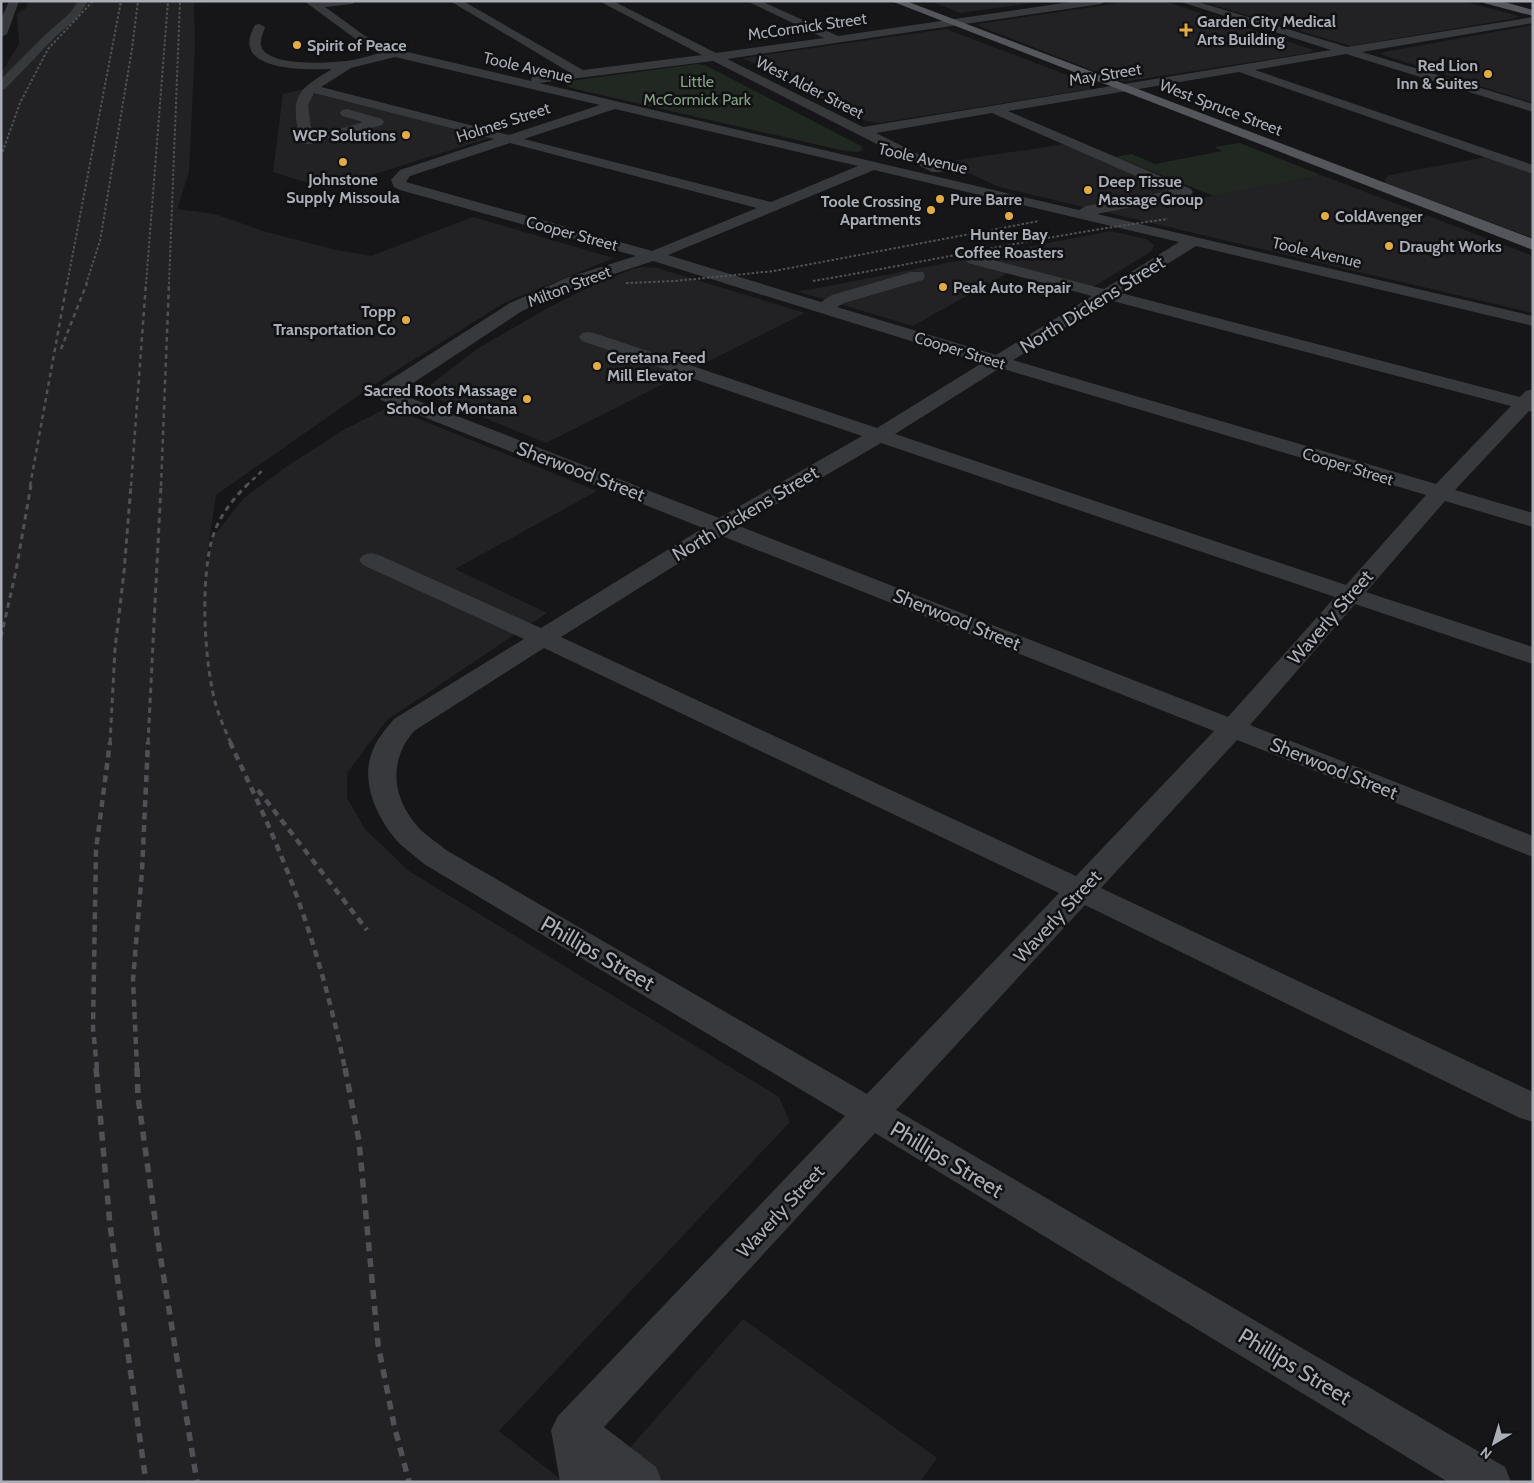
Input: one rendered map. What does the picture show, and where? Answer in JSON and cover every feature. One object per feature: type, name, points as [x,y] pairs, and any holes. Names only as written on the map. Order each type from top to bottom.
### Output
[{"type":"main road","name":"West Spruce Street","points":[[896,1],[1533,245]]},
{"type":"main road","points":[[1488,1],[1533,13]]},
{"type":"street","points":[[1,34],[5,13],[14,1]]},
{"type":"street","points":[[1,86],[50,36],[74,15],[83,1]]},
{"type":"street","points":[[312,3],[352,1]]},
{"type":"street","points":[[455,1],[581,74]]},
{"type":"street","name":"West Alder Street","points":[[604,1],[975,189]]},
{"type":"street","points":[[752,1],[836,39]]},
{"type":"street","name":"McCormick Street","points":[[518,82],[714,57],[1102,1]]},
{"type":"street","points":[[1182,1],[1533,108]]},
{"type":"street","name":"Toole Avenue","points":[[312,3],[361,38],[394,53],[1533,321]]},
{"type":"street","name":"May Street","points":[[861,131],[1533,20]]},
{"type":"street","points":[[260,27],[255,42],[257,50],[270,61],[284,64],[347,65],[394,53]]},
{"type":"street","points":[[330,109],[377,122],[334,135],[306,136],[307,102],[304,93],[347,65]]},
{"type":"street","points":[[1240,68],[1533,170]]},
{"type":"street","points":[[311,88],[772,207]]},
{"type":"street","name":"Holmes Street","points":[[403,174],[614,105]]},
{"type":"street","points":[[993,109],[1186,192],[1077,213]]},
{"type":"street","name":"Milton Street","points":[[388,389],[516,307],[572,282],[653,256],[874,165]]},
{"type":"street","name":"Cooper Street","points":[[403,174],[398,180],[405,187],[653,256],[999,362],[1533,520]]},
{"type":"street","name":"North Dickens Street","points":[[407,834],[390,807],[382,784],[382,764],[389,744],[404,725],[541,637],[721,526],[879,435],[1193,241]]},
{"type":"street","points":[[974,260],[1530,402]]},
{"type":"street","points":[[823,308],[838,299],[917,276]]},
{"type":"street","points":[[588,337],[1533,656]]},
{"type":"street","name":"Sherwood Street","points":[[388,389],[388,396],[1533,847]]},
{"type":"street","name":"Waverly Street","points":[[574,1430],[1233,728],[1440,493],[1530,402]]},
{"type":"street","points":[[371,560],[541,637],[1080,891],[1533,1108]]},
{"type":"street","name":"Phillips Street","points":[[407,834],[435,857],[872,1114],[1489,1482]]},
{"type":"street","points":[[574,1430],[582,1482]]},
{"type":"street","points":[[574,1430],[640,1482]]},
{"type":"shaded area","points":[[28,1],[219,1],[194,3],[195,45],[189,172],[177,209],[215,214],[263,231],[336,250],[371,256],[473,217],[614,258],[504,303],[375,384],[216,495],[203,584],[212,538],[244,498],[283,469],[343,430],[389,407],[597,491],[455,569],[547,613],[387,720],[347,773],[347,798],[365,829],[409,871],[779,1097],[790,1122],[499,1431],[564,1482],[1,1482],[1,73],[19,44],[17,14],[26,8]]},
{"type":"shaded area","points":[[930,1],[1047,1],[960,13]]},
{"type":"shaded area","points":[[1133,1],[1164,1],[1314,50],[1309,53],[1120,81],[976,25]]},
{"type":"shaded area","points":[[1199,1],[1462,1],[1519,16],[1512,19],[1351,46]]},
{"type":"shaded area","points":[[1533,25],[1533,103],[1380,54],[1384,52]]},
{"type":"shaded area","points":[[946,29],[1096,86],[1091,89],[880,123],[866,121],[743,58]]},
{"type":"shaded area","points":[[312,87],[499,135],[327,189],[273,172],[283,94]]},
{"type":"shaded area","points":[[1072,143],[1202,198],[1321,175],[1533,256],[1533,313],[999,187],[945,162]]},
{"type":"shaded area","points":[[1491,156],[1533,170],[1533,238],[1386,183],[1385,179],[1389,175]]},
{"type":"shaded area","points":[[1110,231],[1146,239],[1154,245],[1152,251],[1088,290],[1013,270],[913,326],[796,291],[808,290]]},
{"type":"shaded area","points":[[643,267],[657,268],[805,313],[546,443],[421,392],[477,349],[546,309],[591,286],[633,269]]},
{"type":"shaded area","points":[[743,1319],[937,1458],[920,1482],[600,1482]]},
{"type":"green space","name":"Little McCormick Park","points":[[697,64],[705,65],[861,146],[863,149],[858,152],[845,151],[571,88],[565,84],[570,81]]},
{"type":"green space","points":[[1240,143],[1321,175],[1214,196],[1116,157],[1132,154],[1155,164],[1222,151],[1214,147]]},
{"type":"railway","points":[[1,156],[20,103],[48,49],[93,1]]},
{"type":"railway","points":[[67,284],[121,1]]},
{"type":"railway","points":[[86,284],[100,241],[132,49],[138,1]]},
{"type":"railway","points":[[146,284],[168,1]]},
{"type":"railway","points":[[169,284],[180,1]]},
{"type":"railway","points":[[813,281],[1034,240],[1168,219]]},
{"type":"railway","points":[[626,283],[675,281],[774,271],[1039,221]]},
{"type":"railway","points":[[30,486],[67,283]]},
{"type":"railway","points":[[61,349],[87,283]]},
{"type":"railway","points":[[131,486],[146,283]]},
{"type":"railway","points":[[161,486],[169,283]]},
{"type":"railway","points":[[247,485],[264,469]]},
{"type":"railway","points":[[1,637],[16,571],[31,485]]},
{"type":"railway","points":[[110,743],[115,649],[131,485]]},
{"type":"railway","points":[[148,743],[161,485]]},
{"type":"railway","points":[[231,743],[217,709],[209,672],[205,614],[206,574],[212,539],[218,524],[231,503],[247,485]]},
{"type":"railway","points":[[97,1069],[93,1028],[96,850],[110,742]]},
{"type":"railway","points":[[137,1069],[133,980],[142,871],[148,742]]},
{"type":"railway","points":[[230,742],[291,879],[333,1014],[345,1069]]},
{"type":"railway","points":[[258,790],[367,930]]},
{"type":"railway","points":[[96,1068],[110,1225],[146,1482]]},
{"type":"railway","points":[[137,1068],[138,1097],[159,1248],[197,1482]]},
{"type":"railway","points":[[345,1068],[359,1141],[378,1344],[394,1425],[409,1482]]},
{"type":"place","name":"Garden City Medical Arts Building","points":[[1186,30]]},
{"type":"place","name":"Spirit of Peace","points":[[297,45]]},
{"type":"place","name":"Red Lion Inn & Suites","points":[[1488,74]]},
{"type":"place","name":"WCP Solutions","points":[[406,135]]},
{"type":"place","name":"Johnstone Supply Missoula","points":[[343,162]]},
{"type":"place","name":"Deep Tissue Massage Group","points":[[1088,190]]},
{"type":"place","name":"Pure Barre","points":[[940,199]]},
{"type":"place","name":"Toole Crossing Apartments","points":[[931,210]]},
{"type":"place","name":"Hunter Bay Coffee Roasters","points":[[1009,216]]},
{"type":"place","name":"ColdAvenger","points":[[1325,216]]},
{"type":"place","name":"Draught Works","points":[[1389,246]]},
{"type":"place","name":"Peak Auto Repair","points":[[943,287]]},
{"type":"place","name":"Topp Transportation Co","points":[[406,320]]},
{"type":"place","name":"Ceretana Feed Mill Elevator","points":[[597,366]]},
{"type":"place","name":"Sacred Roots Massage School of Montana","points":[[527,399]]}]
